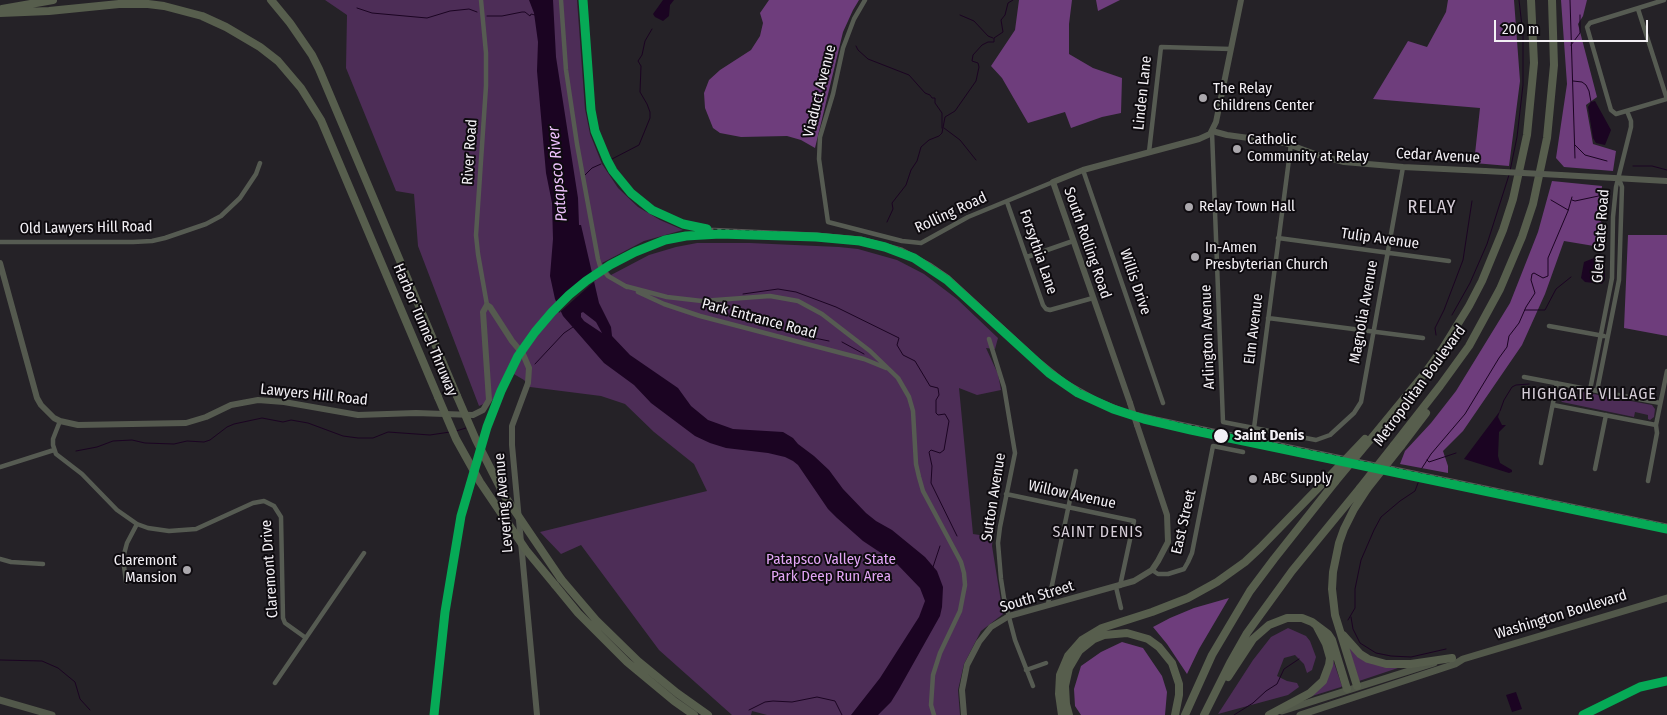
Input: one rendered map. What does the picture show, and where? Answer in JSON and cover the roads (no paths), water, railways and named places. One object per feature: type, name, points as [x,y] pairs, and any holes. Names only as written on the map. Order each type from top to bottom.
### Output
[{"type":"highway","points":[[0,12],[53,0]]},
{"type":"highway","name":"Harbor Tunnel Thruway","points":[[271,0],[295,30],[319,69],[476,440],[504,495],[578,613],[604,640],[650,681],[694,715]]},
{"type":"highway","name":"Metropolitan Boulevard","points":[[1184,715],[1212,655],[1250,591],[1367,440],[1409,392],[1438,354],[1469,306],[1491,260],[1513,199],[1527,135],[1534,63],[1531,0]]},
{"type":"highway","name":"Metropolitan Boulevard","points":[[1205,715],[1247,633],[1292,570],[1398,446],[1455,366],[1486,316],[1510,267],[1533,204],[1542,167],[1552,101],[1554,57],[1552,0]]},
{"type":"highway","name":"Harbor Tunnel Thruway","points":[[0,12],[49,11],[119,4],[164,6],[202,16],[226,27],[260,47],[278,61],[301,88],[321,120],[456,439],[480,482],[526,550],[638,661],[677,693],[708,715]]},
{"type":"highway","points":[[1062,715],[1059,694],[1060,675],[1068,656],[1082,640],[1116,622],[1152,612],[1188,598],[1217,582],[1255,553],[1367,440]]},
{"type":"highway","points":[[1356,686],[1337,625],[1332,589],[1335,557],[1339,542],[1364,488]]},
{"type":"highway","points":[[1205,715],[1253,639],[1261,631],[1277,621],[1287,618],[1302,618],[1324,629],[1332,640],[1347,690]]},
{"type":"highway","points":[[1268,715],[1310,693],[1323,681],[1329,665],[1329,651],[1323,637],[1312,622]]},
{"type":"highway","points":[[1337,625],[1346,639],[1360,654],[1377,662],[1411,664],[1452,658]]},
{"type":"highway","points":[[1069,715],[1065,686],[1069,668],[1079,651],[1094,639],[1114,633],[1127,633],[1148,639],[1159,646],[1172,663],[1179,684],[1175,715]]},
{"type":"main road","name":"Washington Boulevard","points":[[1268,715],[1356,686],[1452,658],[1463,658],[1667,598]]},
{"type":"main road","name":"Washington Boulevard","points":[[1300,715],[1455,664],[1463,658]]},
{"type":"main road","points":[[1356,686],[1359,696]]},
{"type":"main road","points":[[1347,690],[1350,699]]},
{"type":"main road","points":[[0,700],[52,715]]},
{"type":"street","name":"River Road","points":[[481,0],[486,53],[486,93],[476,235],[488,305]]},
{"type":"street","name":"Park Entrance Road","points":[[561,0],[566,70],[577,144],[598,259],[600,266],[608,276],[664,304],[700,316],[864,359],[889,369]]},
{"type":"street","name":"Viaduct Avenue","points":[[828,222],[819,158],[820,137],[833,94],[843,48],[854,19],[865,0]]},
{"type":"street","points":[[1212,131],[1216,122],[1241,0]]},
{"type":"street","points":[[1638,8],[1667,99],[1616,114],[1611,110],[1587,27],[1590,23],[1638,8],[1664,0]]},
{"type":"street","name":"Linden Lane","points":[[1149,152],[1161,48],[1231,50]]},
{"type":"street","points":[[1619,178],[1631,127],[1628,111]]},
{"type":"street","name":"Cedar Avenue","points":[[1212,131],[1227,135],[1291,144],[1318,155],[1344,162],[1403,167],[1667,181]]},
{"type":"street","name":"South Rolling Road","points":[[1152,570],[1168,542],[1169,524],[1161,493],[1053,182],[1083,170],[1199,139],[1212,131]]},
{"type":"street","name":"Arlington Avenue","points":[[1212,131],[1223,422],[1254,428]]},
{"type":"street","name":"Elm Avenue","points":[[1254,428],[1291,144]]},
{"type":"street","name":"Old Lawyers Hill Road","points":[[0,242],[133,242],[165,238],[206,224],[221,216],[240,198],[256,174],[260,163]]},
{"type":"street","name":"Magnolia Avenue","points":[[1254,428],[1316,440],[1330,435],[1354,413],[1360,402],[1374,332],[1403,167]]},
{"type":"street","name":"Willis Drive","points":[[1083,170],[1163,403]]},
{"type":"street","name":"Glen Gate Road","points":[[1590,390],[1612,278],[1613,217],[1616,187],[1619,178]]},
{"type":"street","name":"Glen Gate Road","points":[[1597,391],[1618,280],[1622,187],[1619,178]]},
{"type":"street","name":"Rolling Road","points":[[828,222],[902,241],[921,243],[931,239],[952,224],[1053,182]]},
{"type":"street","name":"Forsythia Lane","points":[[1007,202],[1046,310],[1093,298]]},
{"type":"street","name":"Tulip Avenue","points":[[1278,238],[1449,260]]},
{"type":"street","points":[[1027,257],[1073,241]]},
{"type":"street","points":[[0,264],[37,398],[47,413],[60,421],[53,439],[54,450],[0,467]]},
{"type":"street","name":"Park Entrance Road","points":[[626,286],[667,297],[702,301],[770,296],[798,301],[822,314],[870,352],[889,369],[904,388],[913,411],[916,464],[923,491],[961,562],[964,573],[965,585],[960,611],[940,653],[933,675],[932,705],[934,715]]},
{"type":"street","name":"Lawyers Hill Road","points":[[60,421],[78,425],[186,423],[231,405],[258,400],[284,402],[358,414],[416,413],[473,415],[483,410],[489,400],[483,330],[483,312],[488,305]]},
{"type":"street","name":"Levering Avenue","points":[[488,305],[523,354],[529,368],[528,384],[512,426],[512,445],[536,715]]},
{"type":"street","points":[[1268,318],[1423,338]]},
{"type":"street","points":[[1549,326],[1608,337]]},
{"type":"street","name":"Sutton Avenue","points":[[989,339],[1004,387],[1014,445],[1014,461],[1006,494],[998,543],[1001,579],[1015,640],[1033,686]]},
{"type":"street","points":[[1648,481],[1657,433],[1656,425],[1667,371]]},
{"type":"street","points":[[1524,377],[1660,404]]},
{"type":"street","points":[[1541,463],[1557,383]]},
{"type":"street","points":[[1553,405],[1656,425]]},
{"type":"street","points":[[1595,469],[1606,415]]},
{"type":"street","name":"East Street","points":[[1152,570],[1158,574],[1168,574],[1184,569],[1189,561],[1213,446],[1244,452]]},
{"type":"street","name":"Claremont Drive","points":[[54,450],[61,458],[82,474],[117,510],[137,524],[157,530],[181,531],[205,525],[259,501],[264,501],[274,506],[281,517],[283,618],[285,623],[306,638]]},
{"type":"street","points":[[1048,604],[1076,471]]},
{"type":"street","name":"Willow Avenue","points":[[1006,494],[1134,521],[1118,587]]},
{"type":"street","points":[[126,582],[123,558],[127,543],[137,524]]},
{"type":"street","points":[[276,683],[364,553]]},
{"type":"street","points":[[0,558],[11,562],[43,564]]},
{"type":"street","name":"South Street","points":[[964,715],[962,690],[964,677],[973,653],[984,633],[999,620],[1048,604],[1118,587],[1143,577],[1152,570]]},
{"type":"street","points":[[1118,587],[1121,608]]},
{"type":"street","points":[[1026,670],[1046,663]]},
{"type":"water","name":"Patapsco River","points":[[529,0],[553,0],[556,57],[578,198],[579,225],[581,225],[599,303],[611,327],[612,336],[630,355],[678,388],[691,406],[708,420],[733,429],[783,432],[793,438],[829,470],[843,489],[866,513],[892,530],[925,557],[937,571],[943,587],[940,616],[891,702],[878,715],[851,715],[880,678],[919,617],[925,601],[920,588],[896,563],[863,541],[828,509],[798,465],[793,461],[768,453],[726,448],[695,436],[651,403],[634,385],[604,363],[563,316],[555,299],[550,276],[553,239],[552,203],[546,173],[537,71],[538,42],[534,13]],"holes":[[[583,312],[596,322],[602,333],[584,321],[581,313]]]},
{"type":"water","points":[[663,0],[674,0],[670,5],[669,16],[663,21],[653,14]]},
{"type":"water","points":[[1595,101],[1611,130],[1605,145],[1596,143],[1593,138],[1588,107],[1591,102]]},
{"type":"water","points":[[1594,258],[1605,263],[1605,280],[1602,284],[1585,282],[1581,278],[1584,262]]},
{"type":"water","points":[[1500,411],[1498,417],[1502,425],[1506,425],[1499,432],[1498,456],[1500,463],[1512,470],[1509,473],[1464,459]]},
{"type":"water","points":[[1516,692],[1522,709],[1512,712],[1506,695]]},
{"type":"waterway","points":[[887,222],[893,209],[892,203],[906,185],[921,147],[942,133],[945,117],[955,111],[976,81],[979,67],[978,63],[972,61],[973,55],[982,45],[994,42],[994,38],[1003,32],[1001,20],[1005,15],[1008,3],[1013,0]]},
{"type":"waterway","points":[[1510,171],[1517,137],[1523,85],[1523,35],[1519,0]]},
{"type":"waterway","points":[[1570,0],[1575,158]]},
{"type":"waterway","points":[[357,8],[372,13],[427,18],[450,11],[469,9],[477,12]]},
{"type":"waterway","points":[[487,16],[502,16],[522,12],[530,16],[531,14],[535,15]]},
{"type":"waterway","points":[[960,15],[974,21],[988,36],[993,38]]},
{"type":"waterway","points":[[1571,45],[1580,33],[1580,15]]},
{"type":"waterway","points":[[612,159],[639,145],[650,118],[647,104],[640,92],[641,66],[638,61],[642,55],[645,41],[652,29]]},
{"type":"waterway","points":[[856,46],[868,59],[909,75],[925,93],[935,98],[935,103],[942,113],[942,128]]},
{"type":"waterway","points":[[1573,81],[1582,82],[1586,85],[1591,102]]},
{"type":"waterway","points":[[944,128],[960,140],[976,160]]},
{"type":"waterway","points":[[1575,145],[1585,155],[1607,161]]},
{"type":"waterway","points":[[585,175],[592,168],[601,164]]},
{"type":"waterway","points":[[1633,166],[1652,166],[1667,170]]},
{"type":"waterway","points":[[1452,315],[1470,283],[1487,244],[1509,175]]},
{"type":"waterway","points":[[1572,200],[1608,194]]},
{"type":"waterway","points":[[1422,468],[1431,454],[1465,414],[1507,347],[1509,336],[1519,323],[1535,293],[1531,280],[1532,274],[1534,273],[1543,278],[1548,276],[1548,258],[1572,197]]},
{"type":"waterway","points":[[1551,200],[1568,210]]},
{"type":"waterway","points":[[1436,335],[1435,328],[1463,260],[1472,201]]},
{"type":"waterway","points":[[1525,310],[1545,310],[1556,289],[1571,277]]},
{"type":"waterway","points":[[743,294],[778,289],[796,292],[836,307],[899,338],[897,345],[903,355],[915,361],[930,386],[938,388],[939,395],[936,400],[936,413],[938,415],[945,414],[949,421],[944,450],[940,453],[931,450],[929,452],[932,466],[931,483],[957,536]]},
{"type":"waterway","points":[[729,316],[829,341]]},
{"type":"waterway","points":[[535,364],[564,333],[573,327]]},
{"type":"waterway","points":[[842,342],[864,354]]},
{"type":"waterway","points":[[1500,411],[1512,387],[1529,384]]},
{"type":"waterway","points":[[76,451],[97,447],[113,441],[132,440],[145,443],[174,444],[187,441],[204,442],[234,424],[262,418],[283,422],[291,420],[308,423],[343,436],[358,438],[373,438],[388,432],[430,435],[450,432]]},
{"type":"waterway","points":[[456,431],[466,428]]},
{"type":"waterway","points":[[1427,460],[1429,462],[1456,453]]},
{"type":"waterway","points":[[1348,620],[1355,608],[1355,589],[1361,560],[1374,530],[1381,517],[1415,491],[1418,483]]},
{"type":"waterway","points":[[933,567],[940,546]]},
{"type":"waterway","points":[[1351,617],[1353,629],[1360,643],[1376,653],[1411,657],[1446,649]]},
{"type":"waterway","points":[[1234,715],[1277,684],[1284,669],[1299,659]]},
{"type":"waterway","points":[[0,660],[42,661],[58,668],[75,682],[80,699],[90,710]]},
{"type":"waterway","points":[[749,710],[765,702],[792,702],[817,697],[835,701],[842,715]]},
{"type":"railway","points":[[583,0],[591,110],[595,131],[601,147],[613,171],[631,193],[652,210],[671,220],[709,229],[861,238],[902,249],[949,277],[1039,360],[1065,381],[1099,400],[1126,411],[1667,525]]},
{"type":"railway","points":[[1583,715],[1640,687],[1667,681]]},
{"type":"place","name":"The Relay Childrens Center","points":[[1203,98]]},
{"type":"place","name":"Catholic Community at Relay","points":[[1237,149]]},
{"type":"place","name":"Relay Town Hall","points":[[1189,207]]},
{"type":"place","name":"In-Amen Presbyterian Church","points":[[1195,257]]},
{"type":"place","name":"Saint Denis","points":[[1221,436]]},
{"type":"place","name":"ABC Supply","points":[[1253,479]]},
{"type":"place","name":"Claremont Mansion","points":[[187,570]]},
{"type":"district","name":"RELAY","points":[[1432,208]]},
{"type":"district","name":"HIGHGATE VILLAGE","points":[[1589,395]]},
{"type":"district","name":"SAINT DENIS","points":[[1098,533]]},
{"type":"park label","name":"Patapsco Valley State Park Deep Run Area","points":[[831,568]]}]
